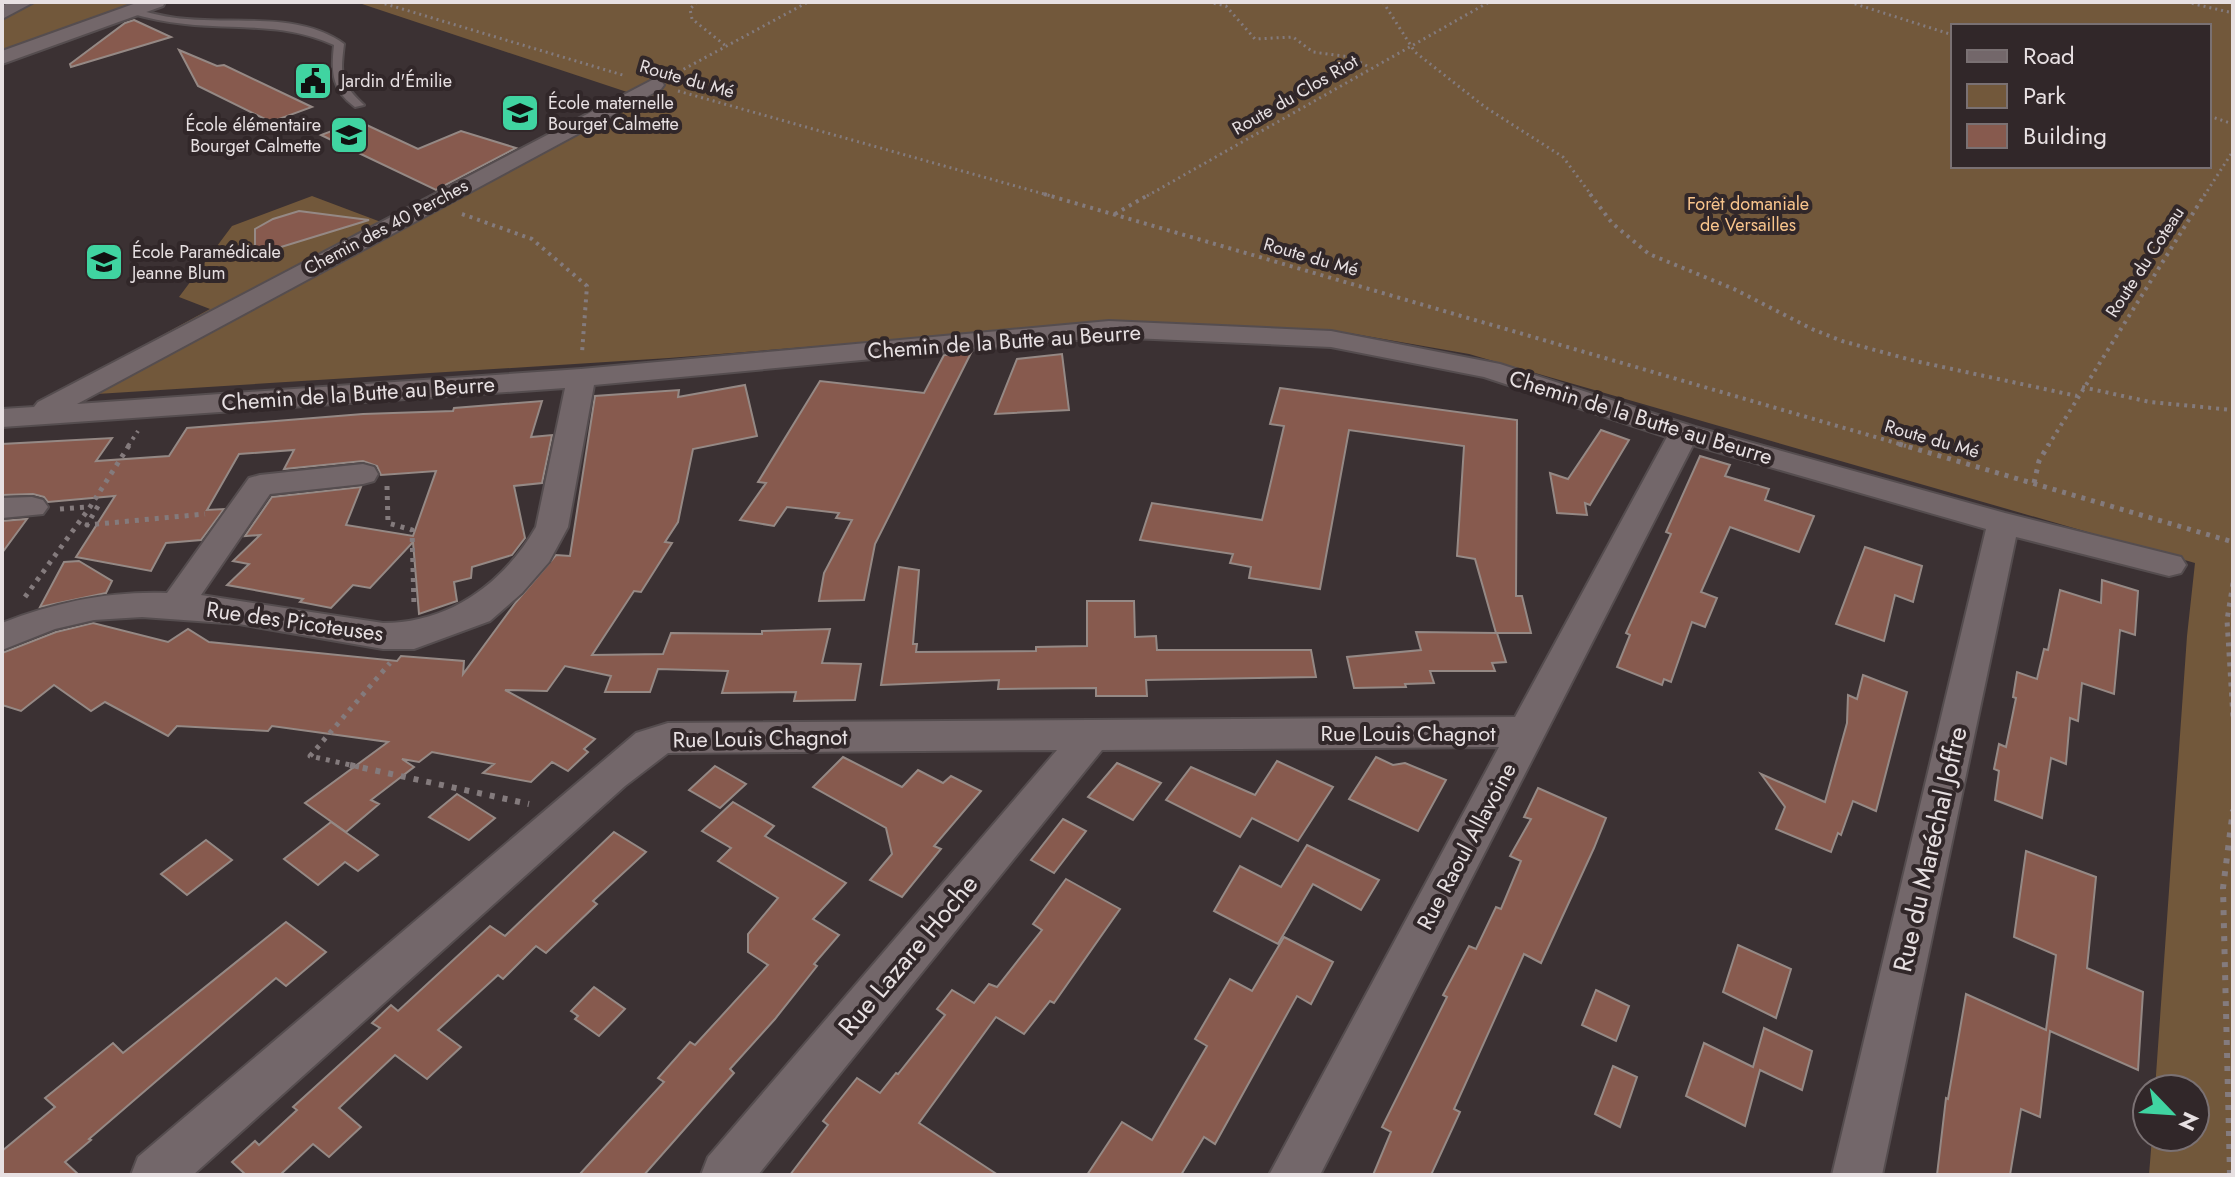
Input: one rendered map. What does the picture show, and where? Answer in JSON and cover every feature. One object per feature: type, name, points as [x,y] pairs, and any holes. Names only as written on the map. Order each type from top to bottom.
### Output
[{"type":"street","points":[[2,13],[25,2]]},
{"type":"street","points":[[2,58],[156,2]]},
{"type":"street","name":"Chemin des 40 Perches","points":[[34,416],[654,85]]},
{"type":"street","name":"Chemin de la Butte au Beurre","points":[[2,418],[581,378],[1109,329],[1247,333],[1331,339],[1490,370],[1684,433],[2003,523],[2169,565]]},
{"type":"street","name":"Rue des Picoteuses","points":[[2,637],[74,610],[178,603],[383,636],[414,636],[478,612],[510,585],[537,554],[552,527],[581,378]]},
{"type":"street","name":"Rue Raoul Allavoine","points":[[1294,1175],[1684,433]]},
{"type":"street","points":[[178,603],[260,485],[363,474]]},
{"type":"street","name":"Rue du Maréchal Joffre","points":[[1857,1175],[2003,523]]},
{"type":"street","name":"Rue Louis Chagnot","points":[[156,1175],[649,744],[668,738],[1526,732]]},
{"type":"street","name":"Rue Lazare Hoche","points":[[726,1175],[1091,736]]},
{"type":"lane","points":[[132,11],[187,22],[287,24],[315,32],[339,44],[336,76],[343,94],[359,105]]},
{"type":"path","name":"Route du Mé","points":[[379,2],[654,85],[1115,214],[2233,542]]},
{"type":"path","points":[[697,2],[690,9],[692,19],[726,47]]},
{"type":"path","points":[[654,85],[808,2]]},
{"type":"path","points":[[1208,2],[1226,6],[1255,39],[1293,37],[1313,52],[1350,57],[1370,68]]},
{"type":"path","points":[[1383,2],[1410,45],[1434,69],[1485,107],[1563,157],[1612,223],[1649,254],[1734,289],[1842,341],[1915,361],[2077,396]]},
{"type":"path","name":"Route du Clos Riot","points":[[1115,214],[1489,2]]},
{"type":"path","points":[[1849,2],[1951,34]]},
{"type":"path","points":[[2186,2],[2233,13]]},
{"type":"path","points":[[2211,117],[2233,124]]},
{"type":"path","name":"Route du Coteau","points":[[2034,483],[2039,461],[2082,387],[2233,151]]},
{"type":"path","points":[[431,203],[532,239],[587,286],[581,378]]},
{"type":"path","points":[[2082,387],[2150,402],[2233,410]]},
{"type":"path","points":[[90,507],[154,406]]},
{"type":"path","points":[[363,474],[387,483],[388,523],[412,530],[414,636],[310,756],[569,813]]},
{"type":"path","points":[[34,624],[21,609],[22,601],[87,507],[98,506],[87,525],[242,511]]},
{"type":"path","points":[[2233,583],[2227,620],[2233,718]]},
{"type":"path","points":[[2230,1175],[2231,1111],[2223,888],[2233,810]]},
{"type":"green space","points":[[31,2],[143,2],[5,51],[2,48],[2,16]]},
{"type":"green space","name":"Forêt domaniale de Versailles","points":[[356,2],[2233,2],[2233,1175],[2149,1175],[2151,1153],[2211,1153],[2211,1073],[2156,1073],[2187,636],[2195,563],[1469,354],[1349,333],[1110,323],[669,358],[49,397],[210,309],[179,297],[232,226],[312,196],[381,222],[627,92]]},
{"type":"building","points":[[134,20],[171,37],[71,67],[70,64],[125,23]]},
{"type":"building","points":[[179,50],[217,66],[224,65],[312,107],[271,122],[198,86]]},
{"type":"building","points":[[358,121],[418,149],[461,131],[516,148],[436,190],[321,135]]},
{"type":"building","points":[[299,211],[369,220],[255,255],[255,229],[273,219]]},
{"type":"building","points":[[971,353],[875,544],[864,600],[819,601],[824,573],[852,520],[836,518],[839,513],[787,507],[774,526],[740,520],[766,483],[758,482],[820,381],[924,393],[944,355]]},
{"type":"building","points":[[1062,354],[1069,410],[995,414],[1017,359]]},
{"type":"building","points":[[745,385],[757,436],[693,449],[678,522],[665,542],[672,543],[641,592],[634,591],[592,655],[663,654],[671,633],[762,634],[762,631],[830,629],[822,663],[861,664],[855,700],[794,701],[796,692],[722,693],[728,671],[658,669],[650,692],[605,692],[611,676],[565,666],[547,691],[505,690],[595,739],[584,749],[588,752],[568,771],[552,762],[531,782],[483,773],[494,764],[432,752],[419,762],[402,759],[414,767],[371,800],[379,804],[346,832],[305,803],[388,742],[272,726],[268,731],[177,726],[168,736],[105,702],[91,711],[54,685],[21,711],[2,705],[2,653],[56,632],[93,623],[168,642],[188,629],[209,642],[397,661],[401,656],[464,661],[463,674],[516,602],[556,555],[570,556],[595,396],[679,390],[678,397]]},
{"type":"building","points":[[1280,388],[1517,420],[1516,596],[1522,596],[1531,633],[1497,633],[1506,662],[1492,663],[1495,671],[1430,671],[1434,683],[1354,688],[1347,657],[1421,650],[1416,632],[1496,633],[1475,559],[1457,556],[1464,446],[1349,430],[1320,589],[1249,578],[1251,567],[1230,563],[1233,554],[1140,540],[1152,503],[1262,520],[1284,426],[1270,424]]},
{"type":"building","points":[[542,401],[531,437],[552,435],[542,483],[514,486],[525,538],[512,555],[472,567],[471,578],[454,582],[457,601],[419,614],[413,542],[370,588],[353,585],[331,608],[300,602],[303,599],[227,585],[249,564],[233,561],[260,535],[245,536],[272,497],[361,487],[346,525],[413,536],[436,471],[381,475],[377,466],[363,461],[284,469],[294,450],[239,454],[207,510],[224,509],[201,540],[166,543],[151,571],[76,557],[115,496],[48,502],[44,497],[33,494],[2,495],[2,444],[112,438],[96,461],[169,456],[187,428],[363,414],[453,411],[454,408]]},
{"type":"building","points":[[1601,430],[1629,440],[1590,505],[1585,503],[1587,515],[1557,513],[1550,473],[1568,479]]},
{"type":"building","points":[[1700,456],[1730,465],[1725,476],[1769,489],[1765,500],[1814,516],[1799,552],[1730,527],[1701,592],[1717,598],[1705,627],[1692,622],[1671,682],[1664,679],[1662,685],[1617,667],[1630,635],[1626,633],[1671,534],[1666,532]]},
{"type":"building","points":[[27,519],[2,553],[2,521]]},
{"type":"building","points":[[1865,547],[1922,566],[1913,602],[1895,595],[1884,641],[1836,624]]},
{"type":"building","points":[[79,561],[112,581],[106,593],[40,607],[64,562]]},
{"type":"building","points":[[899,567],[919,570],[913,644],[917,644],[916,652],[1036,651],[1036,647],[1087,646],[1087,601],[1134,601],[1135,637],[1156,636],[1157,650],[1311,650],[1316,677],[1146,680],[1147,696],[1096,696],[1096,688],[998,689],[999,680],[881,685]]},
{"type":"building","points":[[2102,580],[2138,591],[2135,635],[2120,630],[2114,694],[2082,683],[2078,721],[2070,718],[2066,764],[2051,758],[2042,818],[1995,800],[1999,771],[1994,769],[1999,744],[2006,747],[2016,698],[2013,697],[2017,672],[2037,679],[2044,649],[2048,650],[2060,590],[2101,603]]},
{"type":"building","points":[[1863,675],[1907,692],[1876,811],[1853,801],[1841,835],[1838,833],[1831,852],[1776,829],[1785,807],[1761,774],[1825,802],[1847,723],[1848,695],[1857,699]]},
{"type":"building","points":[[843,757],[902,787],[918,770],[943,783],[951,776],[981,791],[934,846],[941,849],[902,897],[870,880],[892,854],[886,828],[813,787]]},
{"type":"building","points":[[1376,757],[1393,765],[1405,763],[1446,780],[1418,831],[1349,799]]},
{"type":"building","points":[[1277,761],[1333,787],[1298,841],[1252,818],[1240,837],[1166,800],[1191,767],[1255,795]]},
{"type":"building","points":[[1117,763],[1161,783],[1133,820],[1088,797]]},
{"type":"building","points":[[715,766],[746,784],[720,808],[689,790]]},
{"type":"building","points":[[1538,788],[1606,818],[1594,848],[1541,963],[1524,954],[1454,1109],[1460,1112],[1431,1175],[1373,1175],[1391,1132],[1382,1127],[1447,997],[1443,995],[1469,946],[1476,949],[1496,907],[1501,909],[1521,861],[1510,856],[1531,819],[1524,817]]},
{"type":"building","points":[[457,794],[495,818],[469,840],[429,817]]},
{"type":"building","points":[[733,802],[774,826],[765,836],[846,883],[813,919],[839,935],[775,1019],[730,1069],[734,1073],[644,1175],[579,1175],[664,1082],[658,1078],[690,1042],[695,1045],[768,965],[748,952],[748,934],[778,898],[718,861],[731,848],[702,831]]},
{"type":"building","points":[[1063,819],[1086,831],[1054,873],[1031,860]]},
{"type":"building","points":[[331,822],[378,855],[358,871],[345,862],[318,885],[284,859]]},
{"type":"building","points":[[614,832],[646,852],[593,901],[597,904],[546,953],[536,946],[503,979],[498,975],[438,1030],[461,1047],[427,1079],[395,1055],[339,1108],[361,1127],[329,1157],[313,1144],[280,1175],[246,1175],[232,1162],[255,1141],[259,1145],[297,1110],[293,1107],[380,1028],[372,1023],[391,1005],[398,1011],[490,926],[505,936]]},
{"type":"building","points":[[206,840],[232,860],[187,895],[161,874]]},
{"type":"building","points":[[1307,845],[1379,880],[1361,910],[1313,884],[1278,944],[1214,911],[1240,866],[1281,887]]},
{"type":"building","points":[[2026,851],[2096,877],[2087,968],[2143,992],[2138,1070],[2050,1031],[2040,1117],[2021,1109],[2010,1175],[1937,1175],[1946,1098],[1966,994],[2046,1030],[2056,955],[2014,937]]},
{"type":"building","points":[[1066,879],[1120,909],[1054,1003],[1050,1001],[1024,1034],[996,1017],[919,1123],[998,1175],[790,1175],[828,1125],[823,1121],[857,1078],[880,1093],[898,1074],[945,1015],[937,1009],[952,990],[974,1003],[989,984],[997,987],[1042,930],[1033,924]]},
{"type":"building","points":[[286,922],[326,952],[286,986],[276,978],[89,1139],[65,1162],[79,1175],[2,1175],[2,1151],[55,1107],[45,1098],[113,1043],[123,1053]]},
{"type":"building","points":[[1284,937],[1333,962],[1311,1004],[1297,996],[1215,1144],[1204,1137],[1181,1175],[1087,1175],[1122,1122],[1152,1140],[1207,1046],[1195,1039],[1230,979],[1252,991]]},
{"type":"building","points":[[1738,945],[1791,969],[1776,1018],[1723,992]]},
{"type":"building","points":[[594,987],[625,1009],[599,1036],[575,1019],[578,1016],[571,1011]]},
{"type":"building","points":[[1596,990],[1629,1006],[1616,1041],[1582,1025]]},
{"type":"building","points":[[1764,1028],[1812,1051],[1802,1090],[1760,1070],[1745,1126],[1686,1096],[1704,1043],[1753,1067]]},
{"type":"building","points":[[1613,1066],[1637,1077],[1620,1127],[1595,1114]]},
{"type":"place","name":"Jardin d'Émilie","points":[[313,81]]},
{"type":"place","name":"École maternelle Bourget Calmette","points":[[520,113]]},
{"type":"place","name":"École élémentaire Bourget Calmette","points":[[349,135]]},
{"type":"place","name":"École Paramédicale Jeanne Blum","points":[[104,262]]}]
